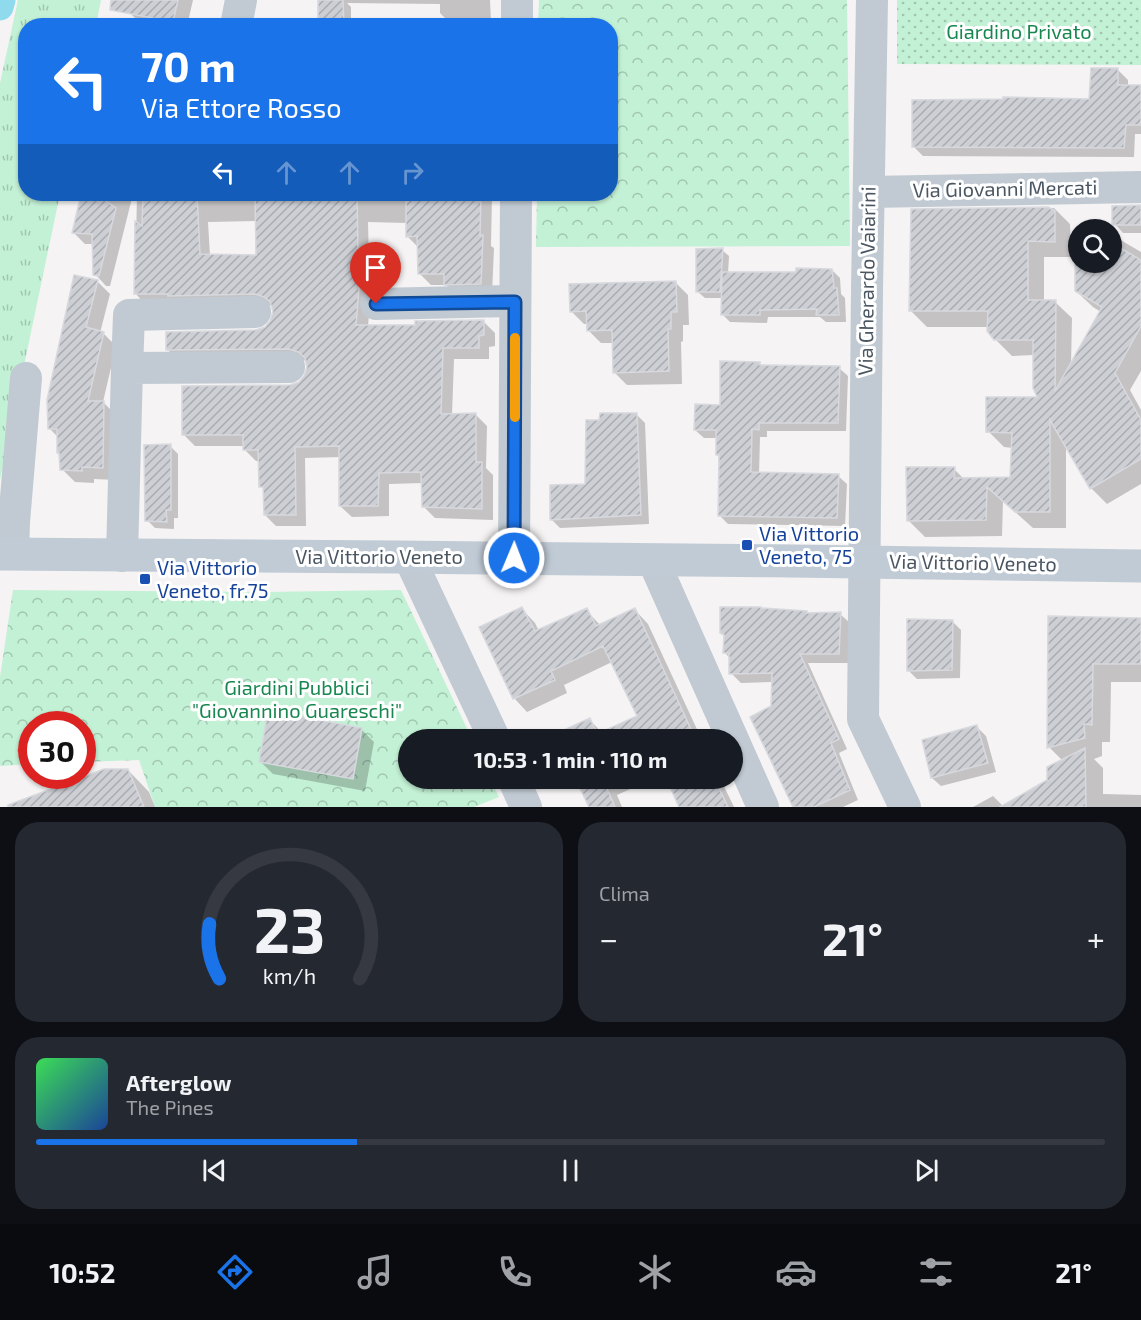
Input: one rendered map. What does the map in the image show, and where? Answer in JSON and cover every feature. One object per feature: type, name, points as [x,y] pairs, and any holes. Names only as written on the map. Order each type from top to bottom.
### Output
[{"type":"main road","name":"Via Vittorio Veneto","points":[[7,554],[865,561],[1141,566]]},
{"type":"street","points":[[238,18],[241,0]]},
{"type":"street","points":[[517,0],[517,18]]},
{"type":"street","name":"Via Gherardo Vaiarini","points":[[872,0],[863,719],[905,807]]},
{"type":"street","name":"Via Giovanni Mercati","points":[[868,192],[1141,187]]},
{"type":"street","points":[[514,558],[516,201]]},
{"type":"street","points":[[376,304],[515,302]]},
{"type":"street","points":[[122,556],[129,315],[255,312]]},
{"type":"street","points":[[127,368],[289,367]]},
{"type":"street","points":[[7,554],[14,522],[26,378]]},
{"type":"street","points":[[409,557],[490,729]]},
{"type":"street","points":[[653,560],[763,807]]},
{"type":"street","points":[[518,789],[526,807]]},
{"type":"green space","points":[[18,0],[101,0],[97,18],[18,18],[18,201],[59,201],[0,480],[0,83]]},
{"type":"green space","points":[[539,0],[847,0],[850,246],[536,247],[537,201],[618,201],[618,18],[538,18]]},
{"type":"green space","name":"Giardino Privato","points":[[897,0],[1141,0],[1141,65],[897,64]]},
{"type":"green space","name":"Giardini Pubblici \"Giovannino Guareschi\"","points":[[13,590],[264,592],[401,590],[467,729],[398,729],[398,789],[495,789],[499,797],[474,807],[155,807],[139,760],[96,762],[96,711],[18,711],[18,765],[0,766],[0,677]]},
{"type":"building","points":[[111,0],[178,0],[174,18],[152,18],[110,10]]},
{"type":"building","points":[[318,0],[343,0],[344,18],[318,18]]},
{"type":"building","points":[[1091,68],[1118,68],[1118,85],[1141,85],[1141,125],[1126,125],[1124,148],[912,147],[912,100],[1003,99],[1003,97],[1089,99]]},
{"type":"building","points":[[79,201],[106,201],[116,208],[99,276],[93,275],[92,234],[72,233]]},
{"type":"building","points":[[143,201],[197,201],[200,254],[256,255],[255,201],[357,201],[358,253],[365,253],[365,275],[360,276],[356,325],[415,325],[415,321],[484,320],[484,335],[479,336],[479,348],[443,348],[441,414],[476,413],[476,462],[482,462],[482,509],[422,507],[421,472],[379,473],[378,506],[339,506],[339,446],[295,447],[296,515],[264,515],[263,487],[259,487],[258,450],[243,450],[243,435],[182,435],[182,386],[290,385],[299,382],[304,376],[307,367],[305,358],[289,349],[166,350],[166,332],[256,330],[265,327],[273,311],[270,302],[255,294],[168,296],[168,294],[134,294],[135,221],[142,226]]},
{"type":"building","points":[[406,201],[481,201],[480,235],[483,235],[481,284],[444,285],[444,274],[418,274],[417,236],[406,237]]},
{"type":"building","points":[[1141,205],[1141,225],[1122,225],[1122,219],[1112,219],[1112,206]]},
{"type":"building","points":[[1048,207],[1055,211],[1055,242],[1028,241],[1028,300],[1056,300],[1055,391],[1102,307],[1075,291],[1075,273],[1122,273],[1122,249],[1141,260],[1141,326],[1115,373],[1141,420],[1141,459],[1090,489],[1050,420],[1050,512],[1015,512],[987,487],[986,520],[907,521],[906,467],[955,467],[954,478],[1010,477],[1012,433],[986,432],[986,397],[1037,397],[1033,388],[1033,340],[994,340],[987,331],[988,311],[909,311],[911,209]]},
{"type":"building","points":[[723,248],[720,292],[696,292],[696,249]]},
{"type":"building","points":[[796,268],[832,269],[834,288],[837,288],[839,315],[816,315],[817,309],[760,310],[760,315],[721,315],[722,272],[796,272]]},
{"type":"building","points":[[74,275],[98,280],[86,327],[104,332],[88,401],[104,401],[103,468],[82,467],[82,471],[60,470],[57,429],[48,429],[47,400]]},
{"type":"building","points":[[676,281],[677,312],[671,312],[671,329],[668,329],[669,371],[613,373],[612,330],[587,331],[586,311],[570,312],[569,284]]},
{"type":"building","points":[[720,361],[760,362],[760,365],[840,366],[838,423],[759,423],[759,430],[752,429],[751,472],[839,474],[837,518],[718,516],[719,455],[716,455],[716,430],[694,430],[695,404],[720,405]]},
{"type":"building","points":[[600,413],[637,413],[641,515],[550,520],[550,485],[585,484],[586,420],[599,420]]},
{"type":"building","points":[[171,444],[171,510],[166,510],[167,522],[145,521],[144,445]]},
{"type":"building","points":[[522,607],[535,631],[587,608],[596,626],[635,608],[691,729],[608,729],[637,716],[603,646],[551,671],[555,680],[513,699],[479,627]]},
{"type":"building","points":[[720,607],[761,607],[807,611],[807,613],[841,612],[839,654],[800,654],[839,739],[831,743],[850,790],[814,807],[793,807],[750,717],[771,706],[772,673],[729,674],[729,653],[723,653],[724,635],[720,633]]},
{"type":"building","points":[[1048,616],[1141,618],[1141,664],[1093,664],[1092,725],[1084,724],[1085,738],[1047,748]]},
{"type":"building","points":[[907,619],[953,620],[952,670],[907,671]]},
{"type":"building","points":[[268,710],[362,728],[353,779],[259,762]]},
{"type":"building","points":[[590,718],[595,729],[566,729]]},
{"type":"building","points":[[977,725],[988,763],[931,778],[922,740]]},
{"type":"building","points":[[1085,748],[1086,807],[1000,807],[1047,780],[1047,767]]},
{"type":"building","points":[[104,769],[128,769],[144,807],[8,807],[8,805],[51,789],[96,789],[96,772]]},
{"type":"building","points":[[580,789],[607,789],[615,807],[589,807]]},
{"type":"building","points":[[671,789],[719,789],[728,807],[679,807]]},
{"type":"waterway","points":[[0,7],[2,0]]},
{"type":"slow traffic","points":[[515,338],[515,417]]},
{"type":"place","name":"Via Vittorio Veneto, 75","points":[[747,545]]},
{"type":"place","name":"Via Vittorio Veneto, fr.75","points":[[145,579]]},
{"type":"route","points":[[376,304],[515,302],[514,558]]}]
